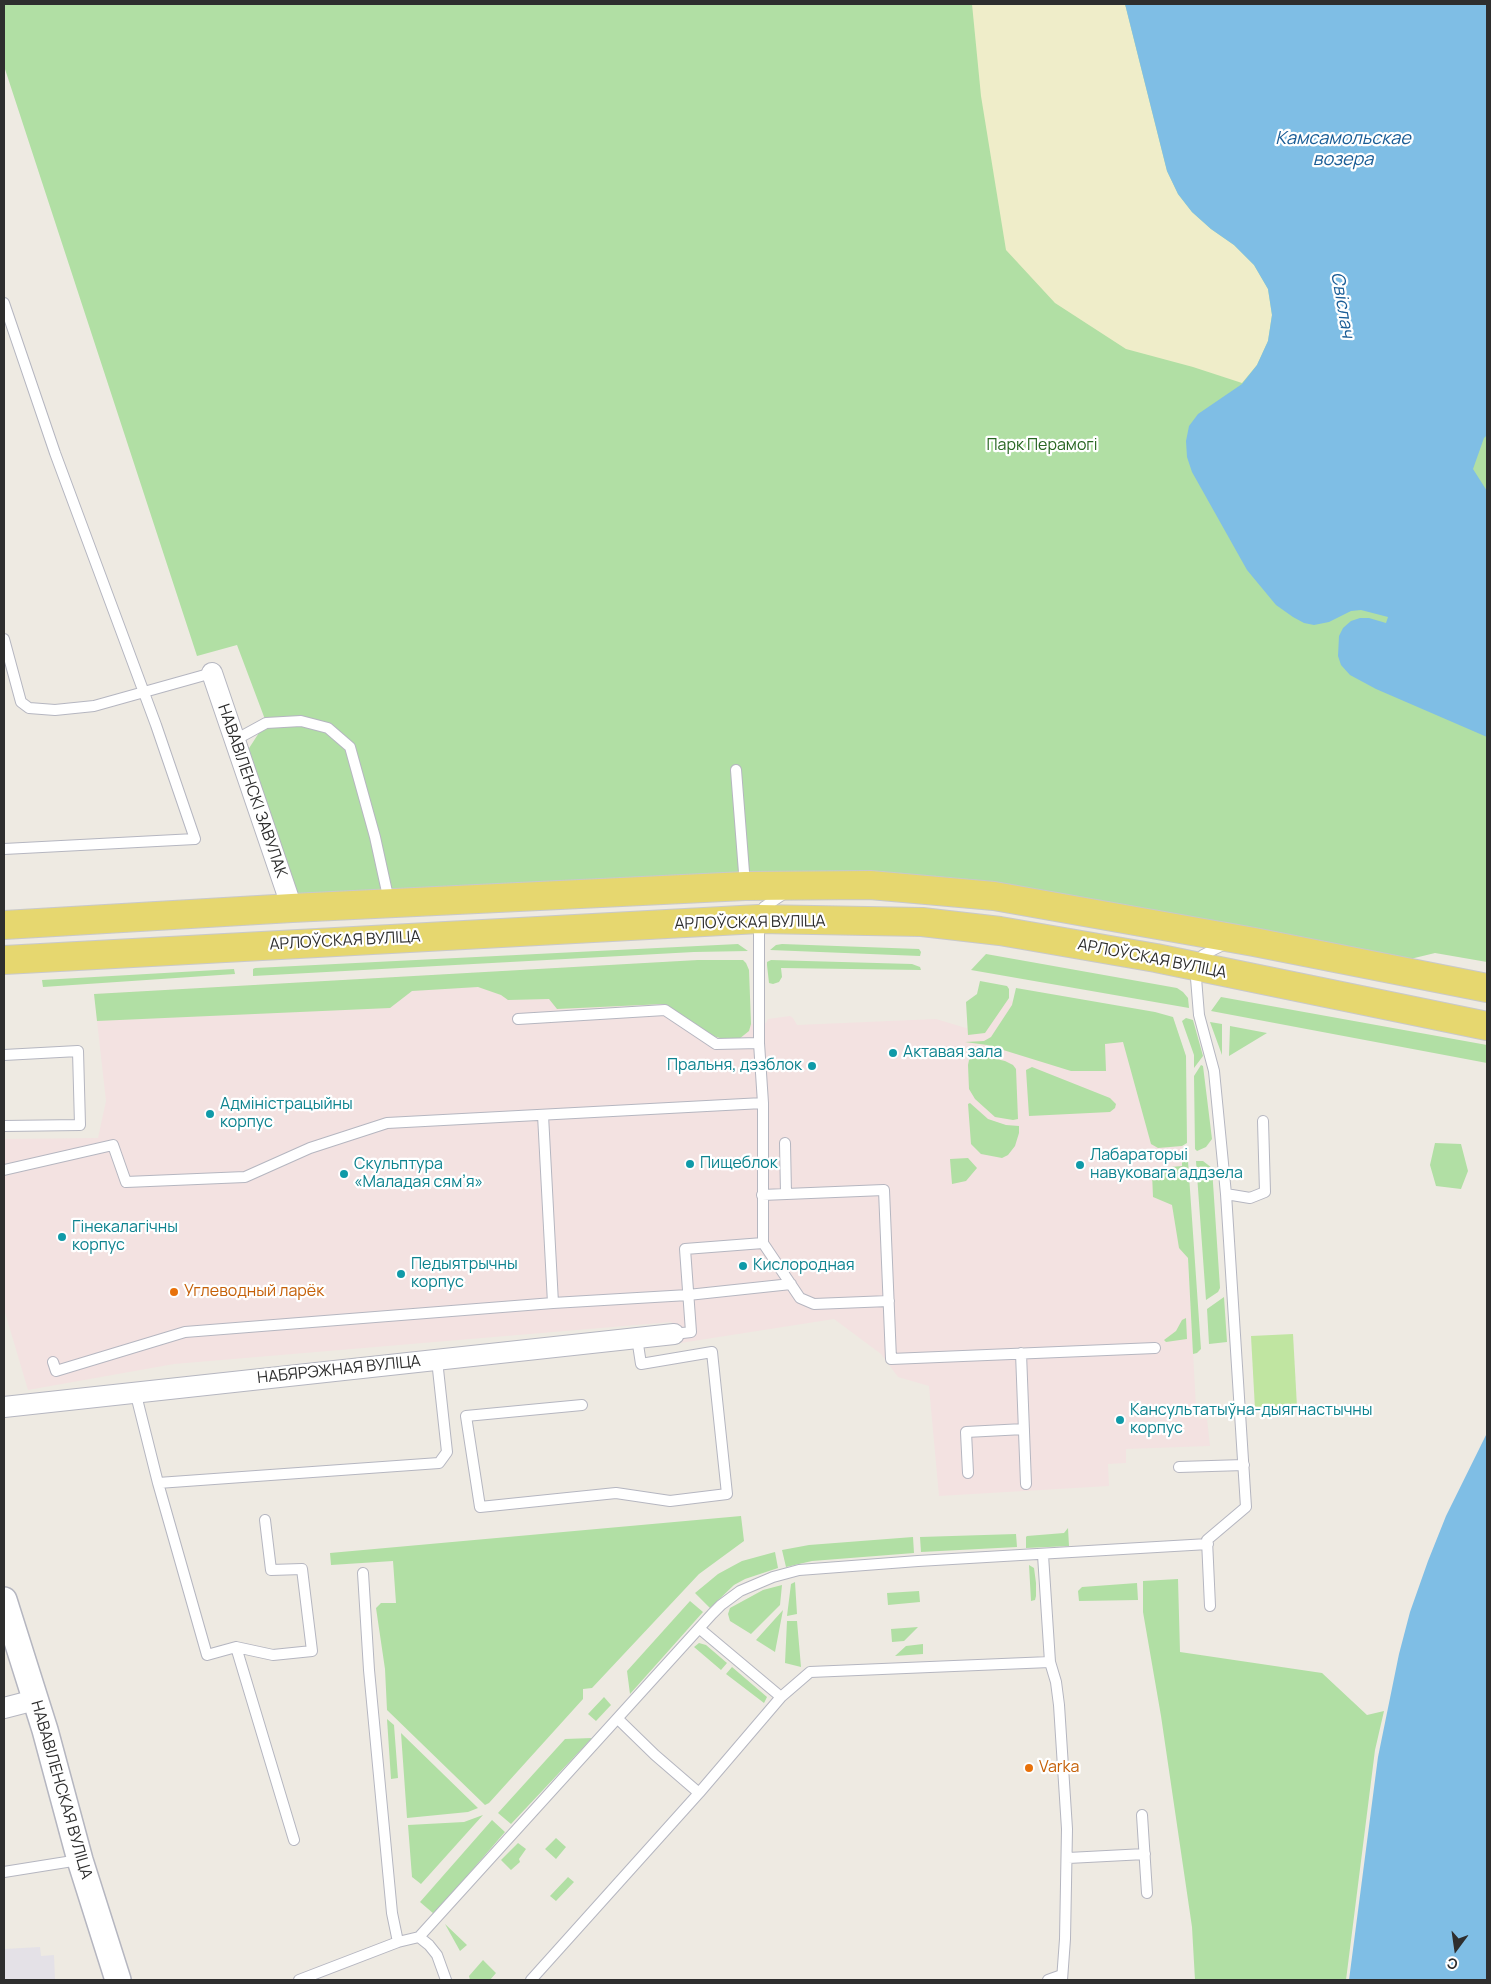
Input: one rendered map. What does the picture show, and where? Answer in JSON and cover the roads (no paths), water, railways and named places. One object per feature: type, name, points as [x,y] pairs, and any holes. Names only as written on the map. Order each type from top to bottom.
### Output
[{"type":"main road","name":"АРЛОЎСКАЯ ВУЛІЦА","points":[[4,925],[292,908],[745,886],[870,885],[994,896],[1254,942],[1487,988]]},
{"type":"main road","name":"АРЛОЎСКАЯ ВУЛІЦА","points":[[4,960],[760,919],[922,922],[1000,931],[1156,958],[1487,1026]]},
{"type":"main road","points":[[1156,958],[1171,955],[1184,944],[1184,937],[1180,929]]},
{"type":"street","name":"НАВАВІЛЕНСКІ ЗАВУЛАК","points":[[212,673],[292,908]]},
{"type":"street","name":"НАБЯРЭЖНАЯ ВУЛІЦА","points":[[4,1406],[674,1334]]},
{"type":"street","name":"НАВАВІЛЕНСКАЯ ВУЛІЦА","points":[[4,1600],[35,1700],[80,1860],[118,1980]]},
{"type":"street","points":[[4,1708],[35,1700]]},
{"type":"lane","points":[[4,303],[55,454],[144,693],[195,839],[4,848]]},
{"type":"lane","points":[[4,642],[21,702],[29,708],[56,710],[94,706],[212,673]]},
{"type":"lane","points":[[235,740],[266,722],[301,721],[328,728],[350,747],[375,837],[390,903]]},
{"type":"lane","points":[[736,770],[745,886]]},
{"type":"lane","points":[[809,885],[785,893],[774,900],[764,907],[760,919],[759,1043],[763,1103],[763,1243],[800,1298],[814,1304],[889,1302]]},
{"type":"lane","points":[[1210,1606],[1207,1540],[1246,1507],[1226,1194],[1214,1071],[1198,1015],[1195,966],[1203,955],[1221,946],[1254,942]]},
{"type":"lane","points":[[518,1019],[665,1010],[716,1044],[759,1043]]},
{"type":"lane","points":[[4,1055],[78,1051],[80,1125],[4,1126]]},
{"type":"lane","points":[[4,1170],[113,1145],[126,1182],[245,1177],[310,1148],[388,1123],[763,1103]]},
{"type":"lane","points":[[543,1114],[552,1303]]},
{"type":"lane","points":[[1226,1194],[1250,1198],[1265,1192],[1263,1120]]},
{"type":"lane","points":[[784,1143],[786,1194]]},
{"type":"lane","points":[[762,1195],[884,1190],[892,1359],[1155,1348]]},
{"type":"lane","points":[[674,1334],[691,1332],[685,1249],[763,1243]]},
{"type":"lane","points":[[53,1362],[56,1371],[185,1332],[552,1303],[688,1295],[791,1284]]},
{"type":"lane","points":[[582,1406],[466,1416],[480,1507],[616,1493],[670,1500],[727,1494],[712,1352],[641,1364],[637,1338]]},
{"type":"lane","points":[[1022,1353],[1026,1484]]},
{"type":"lane","points":[[158,1483],[439,1463],[447,1452],[437,1360]]},
{"type":"lane","points":[[135,1391],[158,1483],[207,1655],[236,1646],[273,1655],[312,1651],[302,1569],[271,1570],[265,1520]]},
{"type":"lane","points":[[968,1473],[966,1432],[1024,1429]]},
{"type":"lane","points":[[1179,1467],[1244,1465]]},
{"type":"lane","points":[[299,1980],[398,1942],[419,1938],[722,1605],[740,1591],[786,1573],[918,1561],[1208,1544]]},
{"type":"lane","points":[[1043,1555],[1050,1662],[1056,1682],[1059,1705],[1068,1858],[1062,1978],[1048,1980]]},
{"type":"lane","points":[[362,1573],[369,1670],[391,1903],[398,1942]]},
{"type":"lane","points":[[700,1629],[781,1697]]},
{"type":"lane","points":[[236,1646],[294,1840]]},
{"type":"lane","points":[[531,1980],[699,1793],[781,1697],[810,1672],[1050,1662]]},
{"type":"lane","points":[[618,1719],[655,1755],[699,1793]]},
{"type":"lane","points":[[1142,1815],[1147,1893]]},
{"type":"lane","points":[[1068,1858],[1145,1854]]},
{"type":"lane","points":[[4,1872],[80,1860]]},
{"type":"lane","points":[[419,1938],[429,1945],[437,1955],[446,1980]]},
{"type":"water","name":"Камсамольскае возера","points":[[1125,4],[1487,4],[1487,435],[1484,438],[1473,469],[1487,491],[1487,737],[1376,689],[1350,675],[1341,665],[1338,656],[1339,636],[1343,628],[1351,621],[1360,618],[1369,618],[1386,623],[1388,617],[1361,610],[1351,611],[1329,622],[1314,625],[1304,623],[1276,605],[1247,570],[1192,472],[1187,457],[1186,441],[1189,426],[1198,414],[1242,384],[1257,365],[1268,341],[1272,315],[1268,289],[1254,265],[1234,245],[1211,229],[1192,212],[1178,194],[1167,171]]},
{"type":"water","points":[[1487,1433],[1487,1980],[1349,1980],[1378,1757],[1399,1654],[1410,1612],[1428,1561],[1446,1516]]},
{"type":"place","name":"Актавая зала","points":[[893,1053]]},
{"type":"place","name":"Пральня, дэзблок","points":[[812,1066]]},
{"type":"place","name":"Адміністрацыйны корпус","points":[[210,1114]]},
{"type":"place","name":"Пищеблок","points":[[690,1164]]},
{"type":"place","name":"Лабараторыі навуковага аддзела","points":[[1080,1165]]},
{"type":"place","name":"Скульптура «Маладая сямʼя»","points":[[344,1174]]},
{"type":"place","name":"Гінекалагічны корпус","points":[[62,1237]]},
{"type":"place","name":"Кислородная","points":[[743,1266]]},
{"type":"place","name":"Педыятрычны корпус","points":[[401,1274]]},
{"type":"place","name":"Углеводный ларёк","points":[[174,1292]]},
{"type":"place","name":"Кансультатыўна-дыягнастычны корпус","points":[[1120,1420]]},
{"type":"place","name":"Varka","points":[[1029,1768]]},
{"type":"water label","name":"Свіслач","points":[[1342,305]]},
{"type":"park label","name":"Парк Перамогі","points":[[1042,446]]}]
